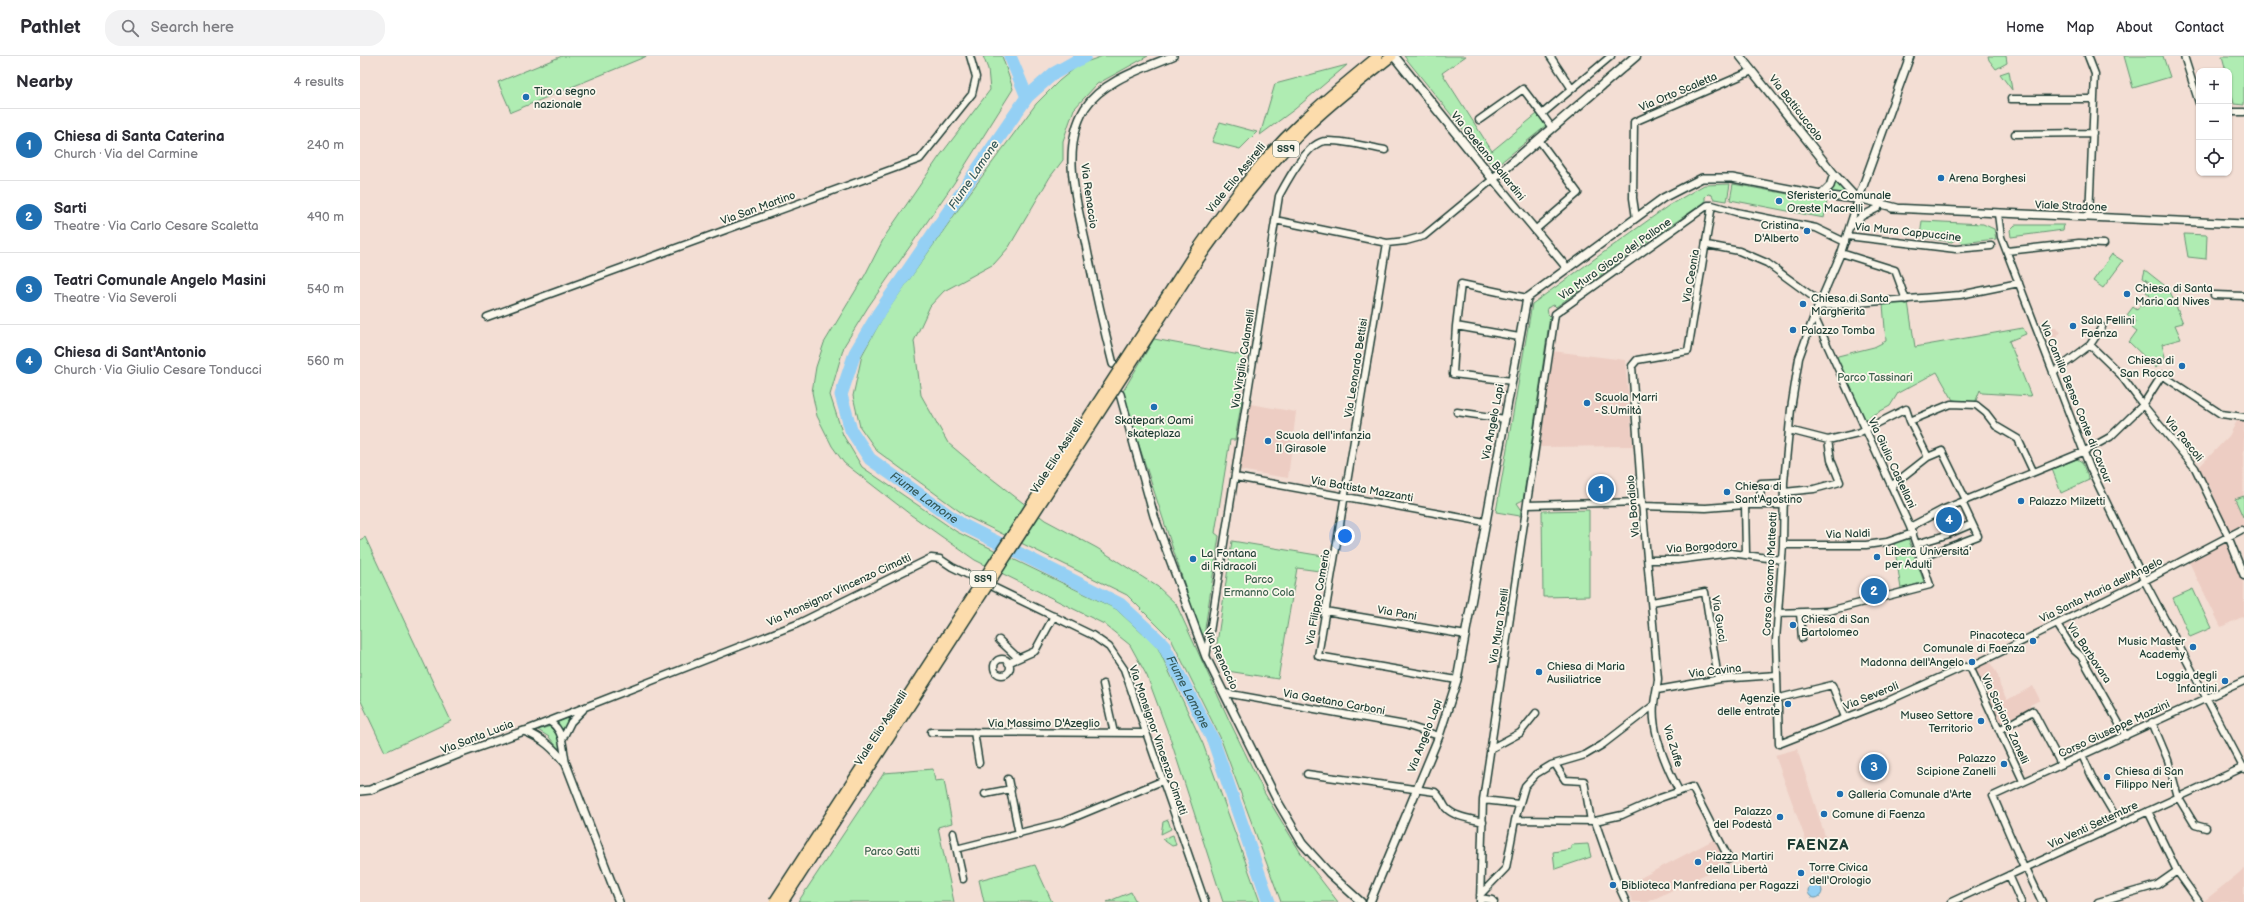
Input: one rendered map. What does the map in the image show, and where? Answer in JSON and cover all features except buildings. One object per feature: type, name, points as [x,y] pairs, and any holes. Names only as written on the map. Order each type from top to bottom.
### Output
[{"type":"main road","name":"Viale Elio Assirelli","points":[[783,902],[1196,257],[1229,203],[1270,154],[1299,124],[1378,56]]},
{"type":"main road","name":"Viale Elio Assirelli","points":[[774,902],[1196,257],[1266,170],[1322,113],[1393,56]]},
{"type":"main road","name":"Via Gaetano Ballardini","points":[[1393,56],[1492,179]]},
{"type":"main road","points":[[1492,179],[1636,56]]},
{"type":"street","name":"Via San Martino","points":[[487,317],[920,159],[972,94],[976,77],[970,56]]},
{"type":"street","name":"Via Renaccio","points":[[1113,364],[1092,283],[1074,188],[1073,149],[1077,128],[1085,108],[1118,79],[1173,56]]},
{"type":"street","points":[[1550,56],[1572,89]]},
{"type":"street","points":[[1542,114],[1611,56]]},
{"type":"street","name":"Via Batticuccolo","points":[[1740,56],[1834,174],[1858,200]]},
{"type":"street","points":[[1858,200],[1910,56]]},
{"type":"street","points":[[2088,56],[2095,74],[2089,217]]},
{"type":"street","points":[[2184,56],[2196,94]]},
{"type":"street","name":"Via Orto Scaletta","points":[[1636,218],[1633,198],[1634,122],[1752,71]]},
{"type":"street","points":[[1479,120],[1523,89],[1552,128]]},
{"type":"street","points":[[2011,99],[2094,99]]},
{"type":"street","points":[[2232,112],[2244,112]]},
{"type":"street","points":[[2015,134],[2093,133]]},
{"type":"street","points":[[1535,230],[1578,193],[1539,140]]},
{"type":"street","name":"Via Virgilio Calamelli","points":[[1206,657],[1279,196],[1294,169],[1315,144],[1326,141],[1385,150]]},
{"type":"street","points":[[1822,195],[1830,186],[1834,174]]},
{"type":"street","points":[[1512,381],[1453,374],[1456,326],[1461,284],[1527,298],[1663,198],[1702,178],[1732,178],[1897,208]]},
{"type":"street","points":[[1275,220],[1387,243],[1406,241],[1424,236],[1492,179]]},
{"type":"street","name":"Via Gaetano Ballardini","points":[[1492,179],[1567,268]]},
{"type":"street","points":[[1858,200],[1878,208],[1897,208]]},
{"type":"street","name":"Corso Giacomo Matteotti","points":[[1779,744],[1777,675],[1778,613],[1783,545],[1784,482],[1789,430],[1799,358],[1814,316],[1841,253],[1858,200]]},
{"type":"street","points":[[1712,204],[1736,212],[1816,228],[1846,239]]},
{"type":"street","name":"Via Ceonia","points":[[1688,351],[1707,244],[1712,204]]},
{"type":"street","name":"Via Mura Gioco del Pallone","points":[[1527,505],[1555,314],[1708,205],[1712,204]]},
{"type":"street","points":[[1848,229],[1862,216],[1878,208]]},
{"type":"street","name":"Viale Stradone","points":[[1897,208],[1998,214],[2244,224]]},
{"type":"street","name":"Via Camillo Benso Conte di Cavour","points":[[1998,214],[2001,237],[2097,482],[2144,581],[2244,768]]},
{"type":"street","name":"Via Mura Cappuccine","points":[[1846,239],[1956,249],[1991,246]]},
{"type":"street","name":"Via Leonardo Bettisi","points":[[1345,496],[1387,243]]},
{"type":"street","points":[[2007,251],[2079,243],[2104,244]]},
{"type":"street","points":[[1707,244],[1739,251],[1767,263],[1819,304],[1906,300],[1960,295],[2019,283]]},
{"type":"street","points":[[1841,253],[1895,270],[1906,300]]},
{"type":"street","points":[[2214,295],[2244,296]]},
{"type":"street","name":"Via Angelo Lapi","points":[[1370,902],[1439,736],[1458,680],[1485,522],[1527,298]]},
{"type":"street","name":"Via Giulio Castellani","points":[[1800,613],[1829,611],[1930,585],[1911,530],[1814,316]]},
{"type":"street","points":[[1456,326],[1519,337]]},
{"type":"street","points":[[2054,373],[2090,345],[2102,327]]},
{"type":"street","name":"Via Pascoli","points":[[2090,345],[2120,374],[2143,406],[2195,468],[2228,536],[2244,576]]},
{"type":"street","name":"Via Bondiolo","points":[[1654,705],[1658,679],[1642,504],[1632,366],[1637,360],[1688,351]]},
{"type":"street","name":"Via Naldi","points":[[1783,545],[1866,545],[1887,542],[1911,530],[1942,510],[2033,471],[2084,452],[2110,437],[2143,406],[2162,375],[2221,414],[2244,417]]},
{"type":"street","name":"Via Renaccio","points":[[1120,394],[1154,516],[1206,657],[1278,802],[1302,842],[1329,873],[1361,902]]},
{"type":"street","points":[[1910,421],[1951,404],[1976,406],[1986,413],[1996,426],[2018,439],[2033,471]]},
{"type":"street","points":[[1789,430],[1828,440],[1858,433],[1906,408],[1910,421],[1928,457]]},
{"type":"street","points":[[1457,412],[1505,419]]},
{"type":"street","points":[[1784,492],[1814,489],[1840,482],[1831,460],[1828,440]]},
{"type":"street","points":[[1891,486],[1928,457],[1942,451],[1964,501],[1970,521],[1978,536],[1920,558]]},
{"type":"street","name":"Via Battista Mazzanti","points":[[1235,477],[1485,522]]},
{"type":"street","points":[[1760,505],[1761,483],[1784,482]]},
{"type":"street","name":"Via Filippo Comerio","points":[[1345,496],[1318,656],[1458,680]]},
{"type":"street","points":[[1527,505],[1642,504],[1706,508],[1745,505],[1784,505]]},
{"type":"street","name":"Via Mura Torelli","points":[[1480,898],[1483,800],[1527,505]]},
{"type":"street","points":[[1745,505],[1746,554]]},
{"type":"street","points":[[1916,544],[1946,535],[1970,521]]},
{"type":"street","name":"Via Santa Maria dell'Angelo","points":[[1970,667],[2144,581],[2241,530]]},
{"type":"street","name":"Via Borgodoro","points":[[1648,560],[1677,560],[1731,553],[1782,560]]},
{"type":"street","name":"Via Monsignor Vincenzo Cimatti","points":[[524,731],[584,709],[797,624],[931,558],[940,559],[952,567],[1092,635],[1110,647],[1124,668],[1145,733],[1205,902]]},
{"type":"street","name":"Via Gucci","points":[[1652,602],[1705,592],[1718,679]]},
{"type":"street","name":"Via Pani","points":[[1325,611],[1466,635]]},
{"type":"street","points":[[1778,613],[1800,613],[1802,638]]},
{"type":"street","points":[[1008,663],[1035,652],[1054,616]]},
{"type":"street","name":"Via Barbavara","points":[[2057,624],[2073,649],[2081,656],[2126,736]]},
{"type":"street","points":[[999,640],[1018,658]]},
{"type":"street","name":"Via Severoli","points":[[1779,744],[1845,717],[1882,704],[1963,667],[1970,667]]},
{"type":"street","name":"Via Scipione Zanelli","points":[[1970,667],[2023,781]]},
{"type":"street","name":"Via Cavina","points":[[1656,690],[1718,679],[1777,675]]},
{"type":"street","name":"Corso Giuseppe Mazzini","points":[[2025,868],[1993,796],[2023,781],[2126,736],[2206,697],[2244,681]]},
{"type":"street","name":"Via Massimo D'Azeglio","points":[[1103,684],[1114,733]]},
{"type":"street","points":[[1778,698],[1832,685],[1845,717]]},
{"type":"street","name":"Via Gaetano Carboni","points":[[1225,693],[1405,725],[1439,736]]},
{"type":"street","points":[[1494,902],[1480,898],[1506,868],[1515,820],[1525,786],[1536,774],[1555,764],[1585,755],[1602,745],[1654,705]]},
{"type":"street","name":"Via Zuffe","points":[[1654,705],[1664,756],[1679,791]]},
{"type":"street","name":"Via Monsignor Vincenzo Cimatti","points":[[562,740],[571,722],[584,709]]},
{"type":"street","points":[[1999,730],[2033,711],[2061,764]]},
{"type":"street","points":[[1490,749],[1520,733],[1536,713]]},
{"type":"street","points":[[550,722],[559,730],[566,764]]},
{"type":"street","points":[[2152,722],[2168,760],[2178,797],[2195,825],[2206,828]]},
{"type":"street","name":"Via Santa Lucia","points":[[360,791],[370,790],[459,754],[524,731],[545,741],[566,764],[619,902]]},
{"type":"street","name":"Via Massimo D'Azeglio","points":[[931,732],[1145,733]]},
{"type":"street","name":"Via Massimo D'Azeglio","points":[[974,732],[979,764]]},
{"type":"street","points":[[2082,755],[2120,824]]},
{"type":"street","points":[[1555,764],[1564,780],[1584,781],[1593,821],[1626,902]]},
{"type":"street","name":"Via Venti Settembre","points":[[1951,902],[2244,768]]},
{"type":"street","points":[[1307,774],[1417,788],[1435,792],[1441,797],[1446,808],[1452,812],[1483,822]]},
{"type":"street","points":[[1008,779],[1019,834]]},
{"type":"street","points":[[956,849],[1063,822],[1162,781]]},
{"type":"street","points":[[1515,820],[1593,821],[1622,815],[1692,787],[1729,859]]},
{"type":"street","points":[[985,794],[1011,789]]},
{"type":"street","points":[[1483,800],[1520,804]]},
{"type":"street","points":[[2148,811],[2177,871],[2199,902]]},
{"type":"street","points":[[953,833],[963,879]]},
{"type":"street","points":[[2025,868],[2042,902]]},
{"type":"street","points":[[2098,902],[2157,885],[2177,871]]},
{"type":"street","points":[[2009,875],[2021,902]]},
{"type":"shaded area","points":[[2044,320],[2061,332],[2052,343]]},
{"type":"shaded area","name":"Scuola Marri - S.Umiltà","points":[[1552,351],[1625,360],[1633,446],[1539,447]]},
{"type":"shaded area","name":"Scuola dell'infanzia Il Girasole","points":[[1250,404],[1296,412],[1288,478],[1239,470]]},
{"type":"shaded area","points":[[2238,419],[2244,421],[2243,533],[2240,527],[2229,532],[2210,487],[2198,468],[2229,436]]},
{"type":"shaded area","points":[[2226,541],[2244,583],[2244,616],[2221,627],[2188,560]]},
{"type":"shaded area","points":[[1989,661],[1998,675],[2000,686],[2007,700],[2033,686],[2040,700],[2030,705],[2031,709],[1999,727],[1974,669]]},
{"type":"shaded area","points":[[1797,749],[1827,842],[1809,849],[1775,755]]},
{"type":"shaded area","name":"Piazza Martiri della Libertà","points":[[1715,839],[1728,863],[1648,902],[1633,902],[1625,886]]},
{"type":"shaded area","points":[[2244,868],[2244,902],[2203,902],[2239,873]]},
{"type":"green space","name":"Tiro a segno nazionale","points":[[562,56],[647,56],[511,112],[498,82]]},
{"type":"green space","points":[[983,56],[1002,56],[1013,89],[954,183],[868,307],[844,346],[830,395],[843,435],[862,467],[957,532],[1116,609],[1158,648],[1203,744],[1260,902],[1223,902],[1169,735],[1147,676],[1130,645],[1104,624],[975,560],[911,515],[844,463],[832,446],[817,416],[812,392],[816,367],[824,343],[865,275],[885,236],[939,157],[990,90],[988,69]]},
{"type":"green space","points":[[1103,56],[1148,56],[1097,84],[1074,109],[1063,141],[1063,160],[1050,177],[1009,247],[994,264],[944,291],[930,306],[914,341],[921,395],[948,443],[973,464],[1045,520],[1097,548],[1158,587],[1176,604],[1229,720],[1265,794],[1302,855],[1338,902],[1281,902],[1220,737],[1171,639],[1127,595],[966,516],[877,451],[860,427],[853,396],[862,355],[883,317],[969,194],[1036,104],[1059,81],[1080,64]]},
{"type":"green space","points":[[1404,56],[1466,56],[1442,73],[1492,151],[1537,114],[1546,126],[1500,163],[1490,163]]},
{"type":"green space","points":[[1988,56],[2006,56],[2007,63],[1996,69],[1989,60]]},
{"type":"green space","points":[[2124,56],[2163,56],[2170,77],[2133,88]]},
{"type":"green space","points":[[2222,56],[2244,56],[2244,105],[2234,104],[2232,96],[2232,68],[2225,68]]},
{"type":"green space","points":[[1347,65],[1295,109],[1260,135],[1275,84]]},
{"type":"green space","points":[[2009,71],[2012,90],[2000,74]]},
{"type":"green space","points":[[1220,122],[1257,132],[1240,149],[1212,142]]},
{"type":"green space","points":[[1835,181],[1845,192],[1844,194],[1829,192],[1834,188]]},
{"type":"green space","points":[[1730,184],[1727,201],[1714,199],[1712,195],[1708,194],[1705,197],[1705,202],[1635,250],[1631,247],[1627,249],[1626,257],[1556,307],[1554,305],[1547,308],[1550,316],[1523,500],[1517,503],[1521,509],[1520,516],[1496,512],[1532,304],[1668,206],[1704,185]]},
{"type":"green space","name":"Sferisterio Comunale Oreste Macrelli","points":[[1733,184],[1827,201],[1824,218],[1730,200]]},
{"type":"green space","points":[[1922,221],[1983,224],[1994,229],[1996,239],[1962,243],[1957,238],[1952,242],[1920,237]]},
{"type":"green space","points":[[2015,225],[2064,225],[2063,230],[2011,237],[2010,230]]},
{"type":"green space","points":[[2184,234],[2207,235],[2206,259],[2188,257]]},
{"type":"green space","points":[[2112,254],[2123,261],[2103,288],[2093,281]]},
{"type":"green space","points":[[2145,270],[2169,289],[2183,323],[2175,325],[2181,339],[2162,344],[2165,357],[2156,368],[2129,342],[2137,331],[2132,327],[2136,321],[2127,315],[2133,307],[2137,310],[2141,304],[2143,306],[2150,295],[2146,292],[2152,284],[2143,278]]},
{"type":"green space","name":"Parco Tassinari","points":[[1908,302],[1915,347],[2023,328],[2026,334],[2009,341],[2031,396],[1982,393],[1980,390],[1975,403],[1953,400],[1937,372],[1898,393],[1890,406],[1864,420],[1834,357],[1874,347],[1886,341],[1883,304]]},
{"type":"green space","points":[[1154,339],[1245,356],[1238,397],[1242,399],[1235,440],[1230,440],[1215,533],[1219,536],[1204,635],[1200,632],[1122,393]]},
{"type":"green space","points":[[2077,459],[2082,462],[2089,480],[2061,493],[2052,469]]},
{"type":"green space","points":[[2244,496],[2244,516],[2243,517],[2235,499]]},
{"type":"green space","points":[[1589,510],[1589,596],[1543,597],[1542,511]]},
{"type":"green space","points":[[365,537],[451,721],[385,752],[360,699],[360,540]]},
{"type":"green space","points":[[1908,538],[1924,582],[1901,589],[1894,543]]},
{"type":"green space","name":"Parco Ermanno Cola","points":[[1232,541],[1329,557],[1327,572],[1297,568],[1278,679],[1221,670],[1215,657]]},
{"type":"green space","points":[[2193,589],[2211,628],[2190,637],[2173,598]]},
{"type":"green space","points":[[568,718],[571,721],[563,734],[556,723]]},
{"type":"green space","points":[[551,726],[559,737],[561,747],[558,748],[549,737],[538,730]]},
{"type":"green space","name":"Parco Gatti","points":[[933,769],[935,781],[944,780],[952,823],[938,827],[954,902],[798,902],[884,773]]},
{"type":"green space","points":[[1168,820],[1171,829],[1161,834],[1163,822]]},
{"type":"green space","points":[[1173,835],[1176,845],[1172,846],[1162,839]]},
{"type":"green space","points":[[1588,844],[1591,857],[1555,869],[1553,852],[1571,849],[1571,845]]},
{"type":"green space","points":[[1035,865],[1052,902],[984,902],[979,880]]},
{"type":"green space","points":[[1131,892],[1136,902],[1107,902]]},
{"type":"water","points":[[1815,884],[1820,886],[1822,891],[1820,896],[1815,898],[1810,896],[1808,891],[1810,886]]},
{"type":"waterway","points":[[1010,56],[1027,97]]},
{"type":"waterway","name":"Fiume Lamone","points":[[1085,56],[1053,74],[1027,97],[878,314],[855,353],[841,395],[851,430],[870,459],[961,524],[1120,604],[1163,644],[1213,740],[1269,902]]},
{"type":"place","name":"Tiro a segno nazionale","points":[[526,97]]},
{"type":"place","name":"Arena Borghesi","points":[[1941,178]]},
{"type":"place","name":"Sferisterio Comunale Oreste Macrelli","points":[[1779,201]]},
{"type":"place","name":"Cristina D'Alberto","points":[[1807,231]]},
{"type":"place","name":"Chiesa di Santa Maria ad Nives","points":[[2127,294]]},
{"type":"place","name":"Chiesa di Santa Margherita","points":[[1803,304]]},
{"type":"place","name":"Sala Fellini Faenza","points":[[2073,326]]},
{"type":"place","name":"Palazzo Tomba","points":[[1793,330]]},
{"type":"place","name":"Chiesa di San Rocco","points":[[2182,366]]},
{"type":"place","name":"Scuola Marri - S.Umiltà","points":[[1587,403]]},
{"type":"place","name":"Skatepark Oami skateplaza","points":[[1154,407]]},
{"type":"place","name":"Scuola dell'infanzia Il Girasole","points":[[1268,441]]},
{"type":"place","name":"Chiesa di Santa Caterina","points":[[1601,489]]},
{"type":"place","name":"Chiesa di Sant'Agostino","points":[[1727,492]]},
{"type":"place","name":"Palazzo Milzetti","points":[[2021,501]]},
{"type":"place","name":"Chiesa di Sant'Antonio","points":[[1949,520]]},
{"type":"place","name":"Libera Universita' per Adulti","points":[[1877,557]]},
{"type":"place","name":"La Fontana di Ridracoli","points":[[1193,559]]},
{"type":"place","name":"Sarti","points":[[1874,591]]},
{"type":"place","name":"Chiesa di San Bartolomeo","points":[[1793,625]]},
{"type":"place","name":"Pinacoteca Comunale di Faenza","points":[[2033,641]]},
{"type":"place","name":"Music Master Academy","points":[[2193,647]]},
{"type":"place","name":"Madonna dell'Angelo","points":[[1972,662]]},
{"type":"place","name":"Chiesa di Maria Ausiliatrice","points":[[1539,672]]},
{"type":"place","name":"Loggia degli Infantini","points":[[2225,681]]},
{"type":"place","name":"Agenzie delle entrate","points":[[1788,704]]},
{"type":"place","name":"Museo Settore Territorio","points":[[1981,721]]},
{"type":"place","name":"Palazzo Scipione Zanelli","points":[[2004,764]]},
{"type":"place","name":"Teatri Comunale Angelo Masini","points":[[1874,767]]},
{"type":"place","name":"Chiesa di San Filippo Neri","points":[[2107,777]]},
{"type":"place","name":"Galleria Comunale d'Arte","points":[[1840,794]]},
{"type":"place","name":"Comune di Faenza","points":[[1824,814]]},
{"type":"place","name":"Palazzo del Podestà","points":[[1780,817]]},
{"type":"place","name":"Piazza Martiri della Libertà","points":[[1698,862]]},
{"type":"place","name":"Torre Civica dell'Orologio","points":[[1801,873]]},
{"type":"place","name":"Biblioteca Manfrediana per Ragazzi","points":[[1613,885]]},
{"type":"district","name":"FAENZA","points":[[1818,845]]}]
